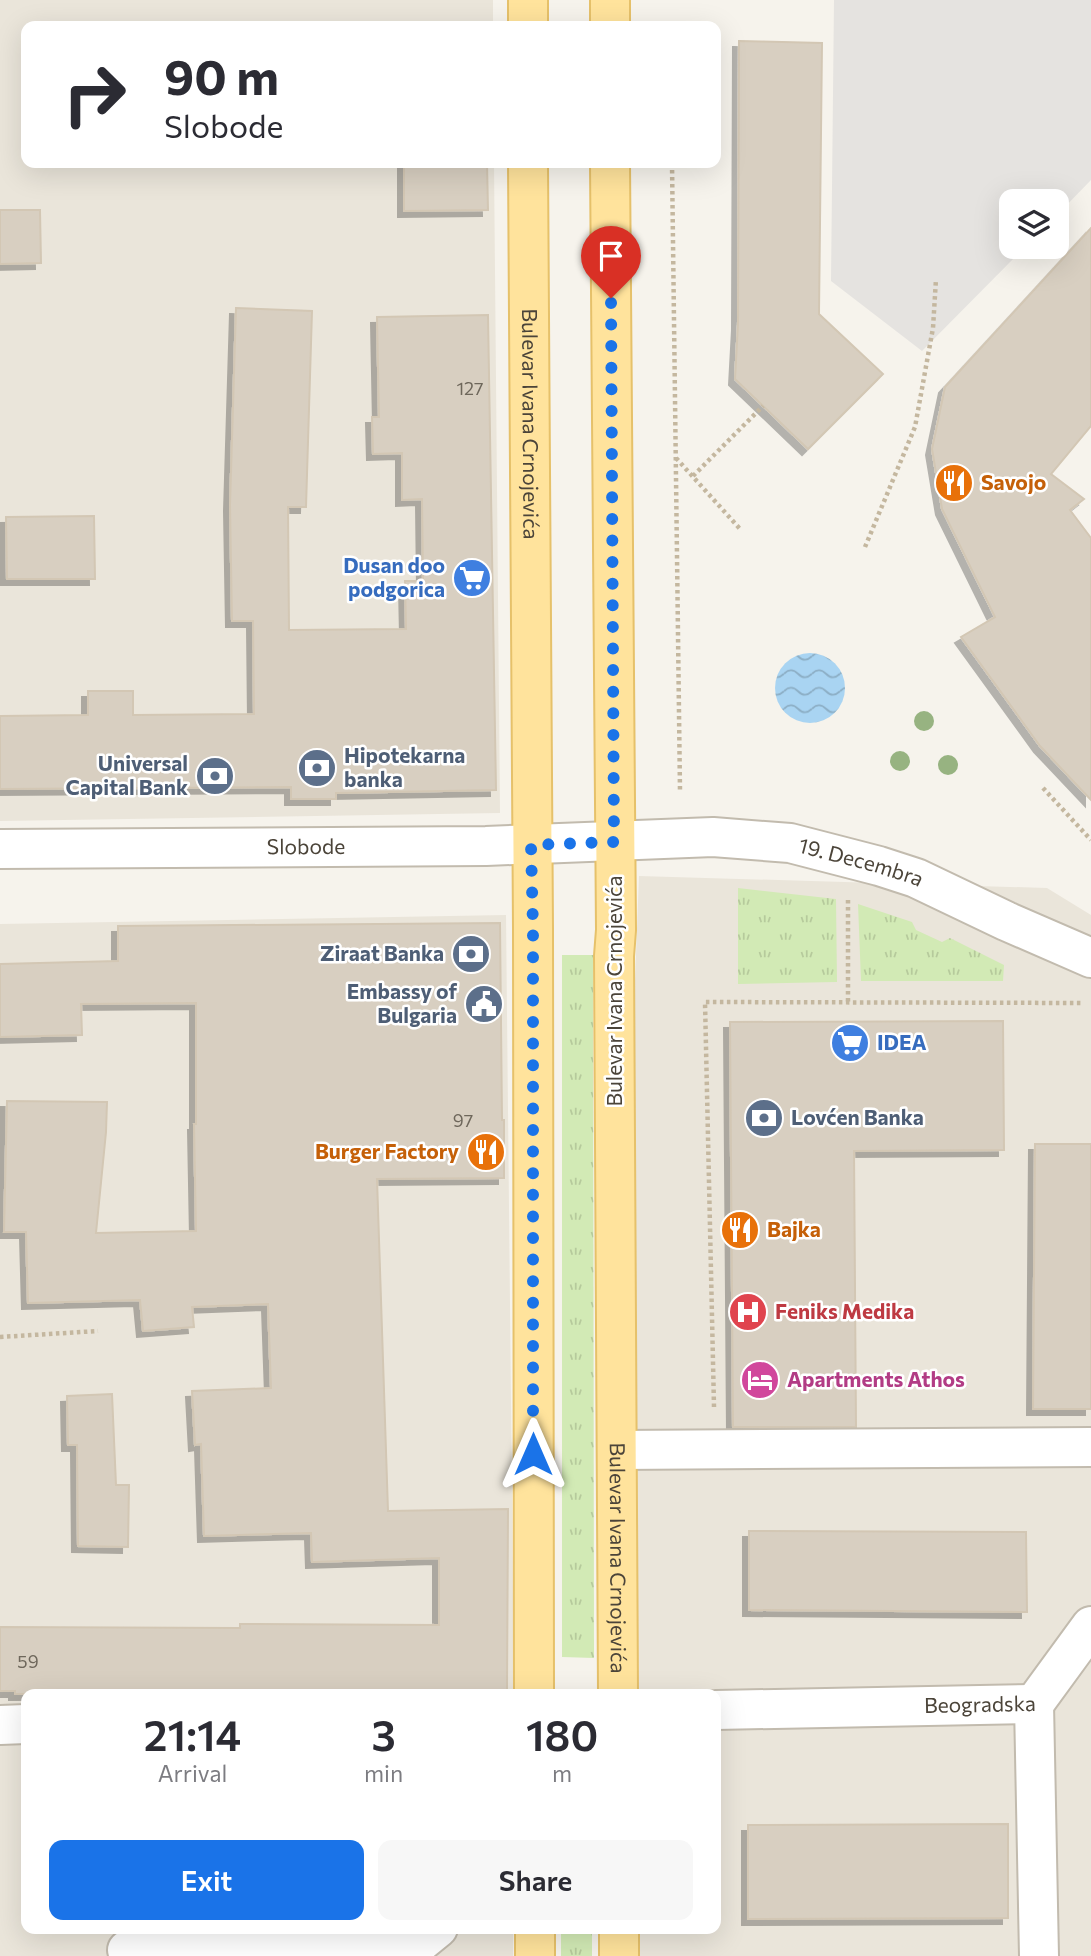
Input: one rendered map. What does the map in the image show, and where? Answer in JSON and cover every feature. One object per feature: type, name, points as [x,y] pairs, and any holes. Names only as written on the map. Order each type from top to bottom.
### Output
[{"type":"main road","points":[[528,0],[528,21]]},
{"type":"main road","points":[[610,0],[610,21]]},
{"type":"main road","name":"Bulevar Ivana Crnojevića","points":[[528,168],[534,1689]]},
{"type":"main road","name":"Bulevar Ivana Crnojevića","points":[[610,168],[618,1689]]},
{"type":"main road","points":[[535,1934],[535,1956]]},
{"type":"main road","points":[[619,1934],[620,1956]]},
{"type":"street","name":"19. Decembra","points":[[614,842],[713,837],[790,843],[821,850],[916,878],[1091,958]]},
{"type":"street","name":"Slobode","points":[[0,849],[614,842]]},
{"type":"street","points":[[617,1450],[1091,1447]]},
{"type":"street","points":[[1034,1704],[1091,1626]]},
{"type":"street","name":"Beogradska","points":[[721,1710],[1034,1704],[1038,1956]]},
{"type":"street","points":[[0,1725],[21,1724]]},
{"type":"street","points":[[127,1950],[422,1941],[431,1934]]},
{"type":"path","points":[[672,168],[680,791]]},
{"type":"path","points":[[865,547],[915,427],[933,328],[936,279]]},
{"type":"path","points":[[693,476],[763,406]]},
{"type":"path","points":[[675,457],[741,530]]},
{"type":"path","points":[[1043,788],[1091,841]]},
{"type":"path","points":[[848,892],[849,1003]]},
{"type":"path","points":[[714,1419],[705,1002],[1083,1003]]},
{"type":"path","points":[[0,1337],[98,1331]]},
{"type":"shaded area","points":[[0,0],[493,0],[493,21],[21,21],[21,168],[494,168],[500,813],[0,821]]},
{"type":"shaded area","points":[[834,0],[1091,0],[1091,180],[1069,203],[1069,189],[999,189],[999,259],[1013,259],[922,351],[831,281]]},
{"type":"shaded area","points":[[639,876],[1047,888],[1091,915],[1091,1956],[629,1956],[627,1934],[721,1934],[721,1689],[618,1689],[617,1450]]},
{"type":"shaded area","points":[[506,915],[514,1689],[21,1689],[21,1713],[0,1714],[0,924]]},
{"type":"shaded area","points":[[21,1744],[21,1934],[513,1934],[513,1956],[0,1956],[0,1745]]},
{"type":"green space","points":[[738,888],[836,899],[837,982],[738,984]]},
{"type":"green space","points":[[858,904],[912,922],[916,930],[942,942],[950,938],[1004,965],[1003,981],[861,981]]},
{"type":"green space","points":[[562,955],[593,955],[594,1658],[562,1657]]},
{"type":"green space","points":[[561,1934],[592,1934],[592,1956],[561,1956]]},
{"type":"water","points":[[810,653],[835,663],[845,688],[835,713],[810,723],[785,713],[775,688],[785,663]]},
{"type":"building","points":[[739,41],[822,43],[819,314],[883,374],[808,449],[735,379],[738,324]]},
{"type":"building","points":[[404,168],[487,168],[488,210],[404,211]]},
{"type":"building","points":[[0,210],[40,210],[41,263],[0,264]]},
{"type":"building","points":[[1091,228],[1091,426],[1051,474],[1084,499],[1070,510],[1091,538],[1091,800],[1040,746],[961,637],[995,617],[942,509],[932,449],[945,387],[1063,259],[1069,259],[1069,252]]},
{"type":"building","points":[[236,308],[312,311],[306,507],[288,507],[289,630],[406,629],[405,581],[423,581],[422,499],[402,500],[402,453],[373,454],[372,417],[379,417],[377,317],[488,315],[496,790],[336,793],[336,799],[291,799],[291,787],[0,789],[0,716],[88,715],[88,691],[133,691],[133,715],[254,714],[253,621],[232,621],[230,505]]},
{"type":"building","points":[[94,516],[95,579],[7,579],[6,517]]},
{"type":"building","points":[[500,923],[504,1178],[377,1179],[388,1511],[508,1509],[507,1689],[21,1689],[21,1694],[15,1694],[15,1691],[0,1691],[0,1627],[439,1625],[439,1558],[312,1562],[311,1533],[204,1536],[201,1444],[195,1445],[192,1391],[271,1388],[268,1304],[192,1307],[194,1327],[143,1331],[140,1300],[28,1303],[26,1232],[4,1232],[7,1101],[107,1102],[96,1233],[196,1231],[196,1003],[81,1004],[82,1035],[0,1037],[0,964],[118,961],[118,926]]},
{"type":"building","points":[[1003,1021],[1004,1150],[854,1151],[856,1427],[733,1427],[730,1022]]},
{"type":"building","points":[[1035,1144],[1091,1144],[1091,1409],[1033,1409]]},
{"type":"building","points":[[112,1394],[116,1485],[129,1485],[128,1547],[78,1546],[77,1445],[68,1445],[67,1396]]},
{"type":"building","points":[[749,1531],[1026,1532],[1027,1612],[749,1610]]},
{"type":"building","points":[[1008,1824],[1008,1918],[748,1919],[748,1825]]},
{"type":"place","name":"Savojo","points":[[954,483]]},
{"type":"place","name":"Dusan doo podgorica","points":[[472,578]]},
{"type":"place","name":"Hipotekarna banka","points":[[317,768]]},
{"type":"place","name":"Universal Capital Bank","points":[[215,776]]},
{"type":"place","name":"Ziraat Banka","points":[[471,954]]},
{"type":"place","name":"Embassy of Bulgaria","points":[[484,1004]]},
{"type":"place","name":"IDEA","points":[[850,1043]]},
{"type":"place","name":"Lovćen Banka","points":[[764,1118]]},
{"type":"place","name":"Burger Factory","points":[[486,1152]]},
{"type":"place","name":"Bajka","points":[[740,1230]]},
{"type":"place","name":"Feniks Medika","points":[[748,1312]]},
{"type":"place","name":"Apartments Athos","points":[[760,1380]]},
{"type":"route","points":[[533,1454],[531,845],[614,842],[611,298]]}]
